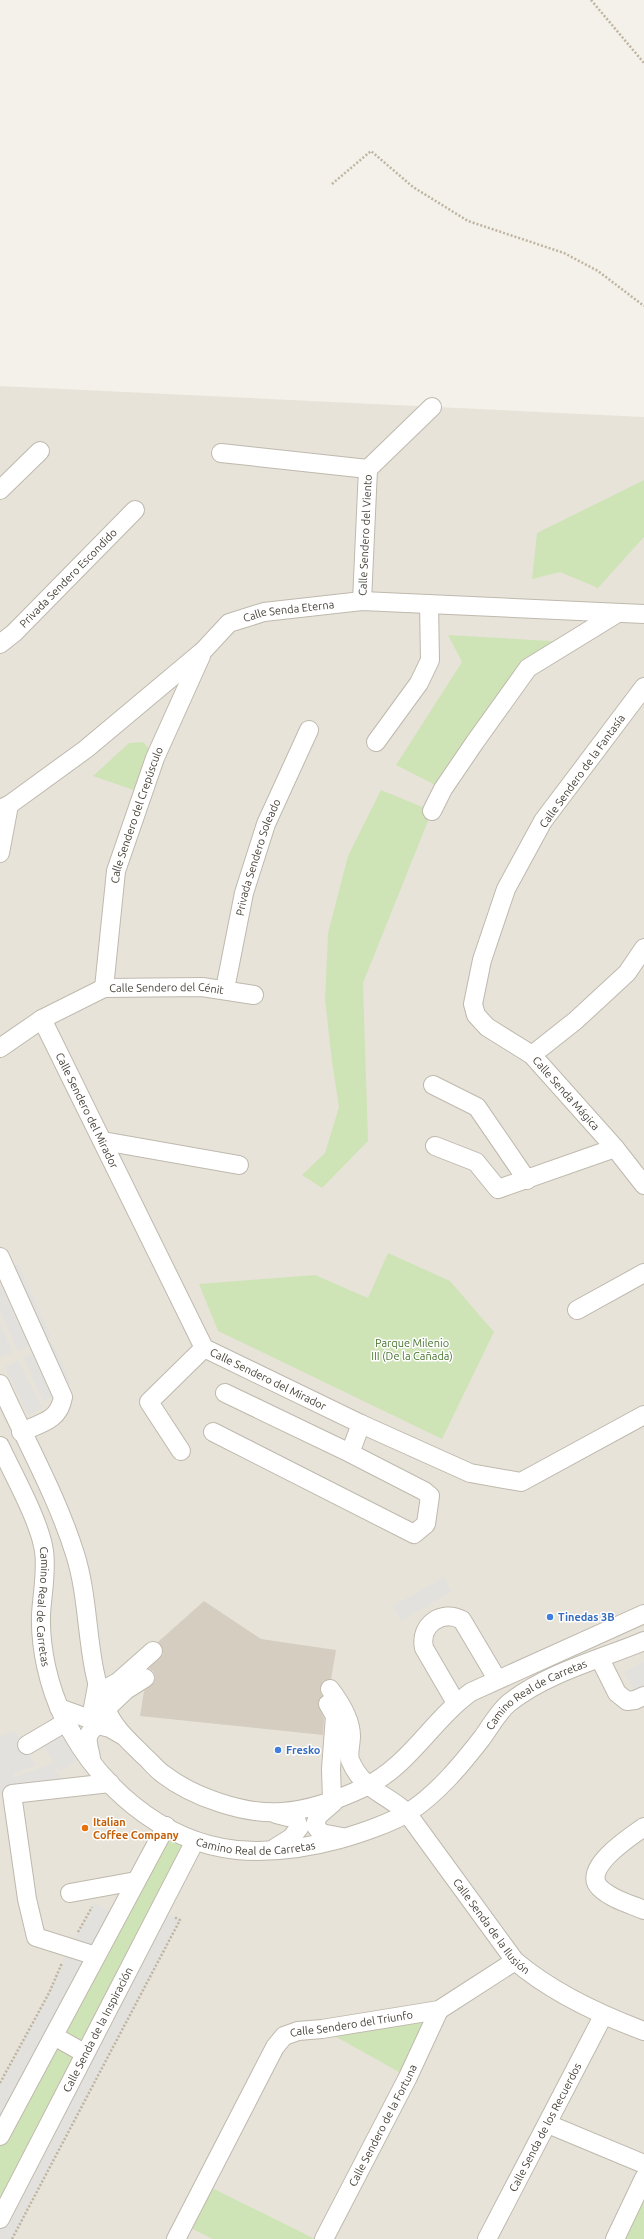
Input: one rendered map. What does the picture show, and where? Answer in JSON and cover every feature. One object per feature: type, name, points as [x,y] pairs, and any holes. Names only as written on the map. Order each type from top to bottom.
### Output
[{"type":"street","points":[[221,453],[368,469],[432,407]]},
{"type":"street","points":[[0,490],[40,451]]},
{"type":"street","name":"Calle Sendero del Viento","points":[[362,602],[368,469]]},
{"type":"street","name":"Privada Sendero Escondido","points":[[0,644],[14,633],[135,510]]},
{"type":"street","name":"Calle Senda Eterna","points":[[4,807],[86,749],[203,651],[229,623],[264,612],[362,602],[644,614]]},
{"type":"street","points":[[376,742],[419,683],[430,660],[429,604]]},
{"type":"street","points":[[432,812],[443,789],[474,742],[528,668],[616,614]]},
{"type":"street","name":"Calle Sendero del Crepúsculo","points":[[104,988],[116,871],[155,758],[203,651]]},
{"type":"street","name":"Calle Sendero de la Fantasía","points":[[476,1015],[473,1004],[482,960],[506,889],[543,821],[644,687]]},
{"type":"street","name":"Privada Sendero Soleado","points":[[225,990],[244,892],[266,824],[308,730]]},
{"type":"street","points":[[0,853],[4,807]]},
{"type":"street","points":[[532,1055],[575,1021],[627,973],[644,948]]},
{"type":"street","name":"Calle Sendero del Cénit","points":[[0,1048],[42,1019],[104,988],[202,988],[254,995]]},
{"type":"street","name":"Calle Senda Mágica","points":[[476,1015],[487,1027],[532,1055],[615,1148],[644,1185]]},
{"type":"street","name":"Calle Sendero del Mirador","points":[[42,1019],[204,1348],[361,1424],[470,1473],[521,1482],[644,1415]]},
{"type":"street","points":[[433,1085],[477,1107],[527,1180]]},
{"type":"street","points":[[103,1141],[239,1165]]},
{"type":"street","points":[[435,1146],[476,1162],[498,1189],[615,1148]]},
{"type":"street","points":[[0,1257],[63,1397],[61,1408],[55,1416],[21,1432]]},
{"type":"street","points":[[577,1310],[644,1273]]},
{"type":"street","points":[[181,1450],[149,1402],[204,1348]]},
{"type":"street","points":[[0,1384],[21,1432],[68,1530],[82,1574],[99,1686],[106,1709],[122,1735]]},
{"type":"street","points":[[213,1432],[414,1534],[426,1524],[430,1496],[424,1491],[350,1453],[225,1393]]},
{"type":"street","points":[[350,1453],[361,1424]]},
{"type":"street","name":"Camino Real de Carretas","points":[[0,1446],[40,1535],[44,1553],[41,1619],[45,1655],[52,1692],[63,1715],[91,1761],[110,1784],[137,1810],[195,1841],[236,1850],[270,1850],[320,1844],[344,1838],[407,1813],[437,1790],[455,1771],[508,1704],[553,1677],[644,1641]]},
{"type":"street","points":[[91,1761],[88,1742],[90,1730],[98,1724],[110,1728],[122,1735],[163,1775],[208,1800],[248,1809],[266,1811],[281,1812],[310,1807],[335,1800],[367,1786],[395,1767],[421,1743],[456,1703],[471,1692],[644,1614]]},
{"type":"street","points":[[456,1703],[424,1648],[423,1641],[428,1627],[439,1618],[447,1615],[462,1620],[497,1679]]},
{"type":"street","points":[[99,1686],[118,1682],[153,1651]]},
{"type":"street","points":[[600,1659],[617,1693],[627,1701],[636,1700],[644,1696]]},
{"type":"street","points":[[106,1709],[126,1690],[146,1678]]},
{"type":"street","points":[[27,1745],[63,1715],[84,1717],[92,1712],[99,1686]]},
{"type":"street","points":[[335,1800],[331,1769],[335,1740],[335,1716],[329,1697],[341,1703],[351,1734],[350,1759],[367,1786]]},
{"type":"street","points":[[96,1956],[36,1937],[27,1899],[12,1794],[110,1784]]},
{"type":"street","name":"Calle Senda de la Ilusión","points":[[367,1786],[399,1804],[407,1813],[515,1961],[535,1978],[603,2016],[644,2031]]},
{"type":"street","points":[[335,1800],[318,1816],[315,1825],[321,1833],[344,1838]]},
{"type":"street","points":[[266,1811],[296,1819],[299,1828],[291,1838],[270,1850]]},
{"type":"street","points":[[0,2136],[166,1826]]},
{"type":"street","points":[[644,1827],[613,1850],[597,1871],[595,1880],[598,1887],[605,1893],[644,1910]]},
{"type":"street","name":"Calle Senda de la Inspiración","points":[[0,2219],[195,1841]]},
{"type":"street","points":[[70,1893],[136,1881]]},
{"type":"street","name":"Calle Sendero del Triunfo","points":[[176,2239],[275,2047],[284,2036],[298,2031],[322,2029],[439,2010],[515,1961]]},
{"type":"street","name":"Calle Sendero de la Fortuna","points":[[324,2239],[408,2077],[439,2010]]},
{"type":"street","name":"Calle Senda de los Recuerdos","points":[[487,2239],[603,2016]]},
{"type":"street","points":[[54,2036],[84,2054]]},
{"type":"street","points":[[548,2124],[644,2164]]},
{"type":"street","points":[[615,2239],[644,2178]]},
{"type":"path","points":[[591,0],[644,63]]},
{"type":"path","points":[[332,184],[371,151],[413,187],[468,221],[564,253],[598,271],[644,306]]},
{"type":"path","points":[[12,2239],[180,1920],[159,1909]]},
{"type":"path","points":[[0,2083],[49,1993]]},
{"type":"shaded area","points":[[0,386],[644,417],[644,2239],[0,2239]]},
{"type":"shaded area","points":[[18,1264],[51,1336],[40,1341],[7,1269]]},
{"type":"shaded area","points":[[0,1284],[29,1346],[18,1351],[0,1312]]},
{"type":"shaded area","points":[[0,1324],[13,1352],[1,1358],[0,1354]]},
{"type":"shaded area","points":[[52,1342],[71,1383],[61,1388],[42,1346]]},
{"type":"shaded area","points":[[33,1353],[53,1397],[43,1401],[23,1357]]},
{"type":"shaded area","points":[[18,1360],[42,1408],[28,1415],[5,1367]]},
{"type":"shaded area","points":[[444,1577],[452,1592],[401,1621],[393,1606]]},
{"type":"shaded area","points":[[644,1662],[644,1686],[634,1691],[624,1672]]},
{"type":"shaded area","points":[[15,1731],[36,1765],[13,1773],[14,1777],[54,1763],[44,1746],[62,1735],[78,1760],[60,1771],[55,1765],[60,1779],[8,1792],[9,1797],[2,1799],[0,1795],[0,1736]]},
{"type":"shaded area","points":[[94,1903],[117,1916],[0,2136],[0,2083],[49,1993],[69,1947]]},
{"type":"shaded area","points":[[159,1909],[180,1920],[12,2239],[0,2239],[0,2219]]},
{"type":"green space","points":[[644,480],[644,537],[598,588],[560,572],[532,579],[537,533]]},
{"type":"green space","points":[[448,635],[568,642],[528,668],[443,789],[396,765],[462,662]]},
{"type":"green space","points":[[143,742],[150,750],[142,793],[93,776],[129,743]]},
{"type":"green space","points":[[381,790],[432,811],[363,983],[368,1141],[322,1188],[302,1175],[325,1153],[339,1107],[325,999],[328,933],[348,856]]},
{"type":"green space","name":"Parque Milenio III (De la Cañada)","points":[[388,1253],[450,1281],[494,1332],[442,1439],[218,1331],[199,1284],[315,1275],[368,1298]]},
{"type":"green space","points":[[166,1826],[195,1841],[0,2219],[0,2136]]},
{"type":"green space","points":[[439,2010],[408,2077],[322,2029]]},
{"type":"green space","points":[[204,2184],[315,2239],[213,2239],[184,2225]]},
{"type":"green space","points":[[644,2193],[644,2239],[621,2239]]},
{"type":"building","points":[[204,1601],[261,1639],[336,1650],[331,1679],[323,1681],[320,1690],[322,1696],[318,1704],[324,1718],[323,1735],[140,1716],[144,1691],[154,1683],[155,1678],[154,1672],[149,1668],[163,1654],[163,1649],[158,1642]]},
{"type":"place","name":"Tinedas 3B","points":[[550,1617]]},
{"type":"place","name":"Fresko","points":[[278,1750]]},
{"type":"place","name":"Italian Coffee Company","points":[[85,1828]]}]
